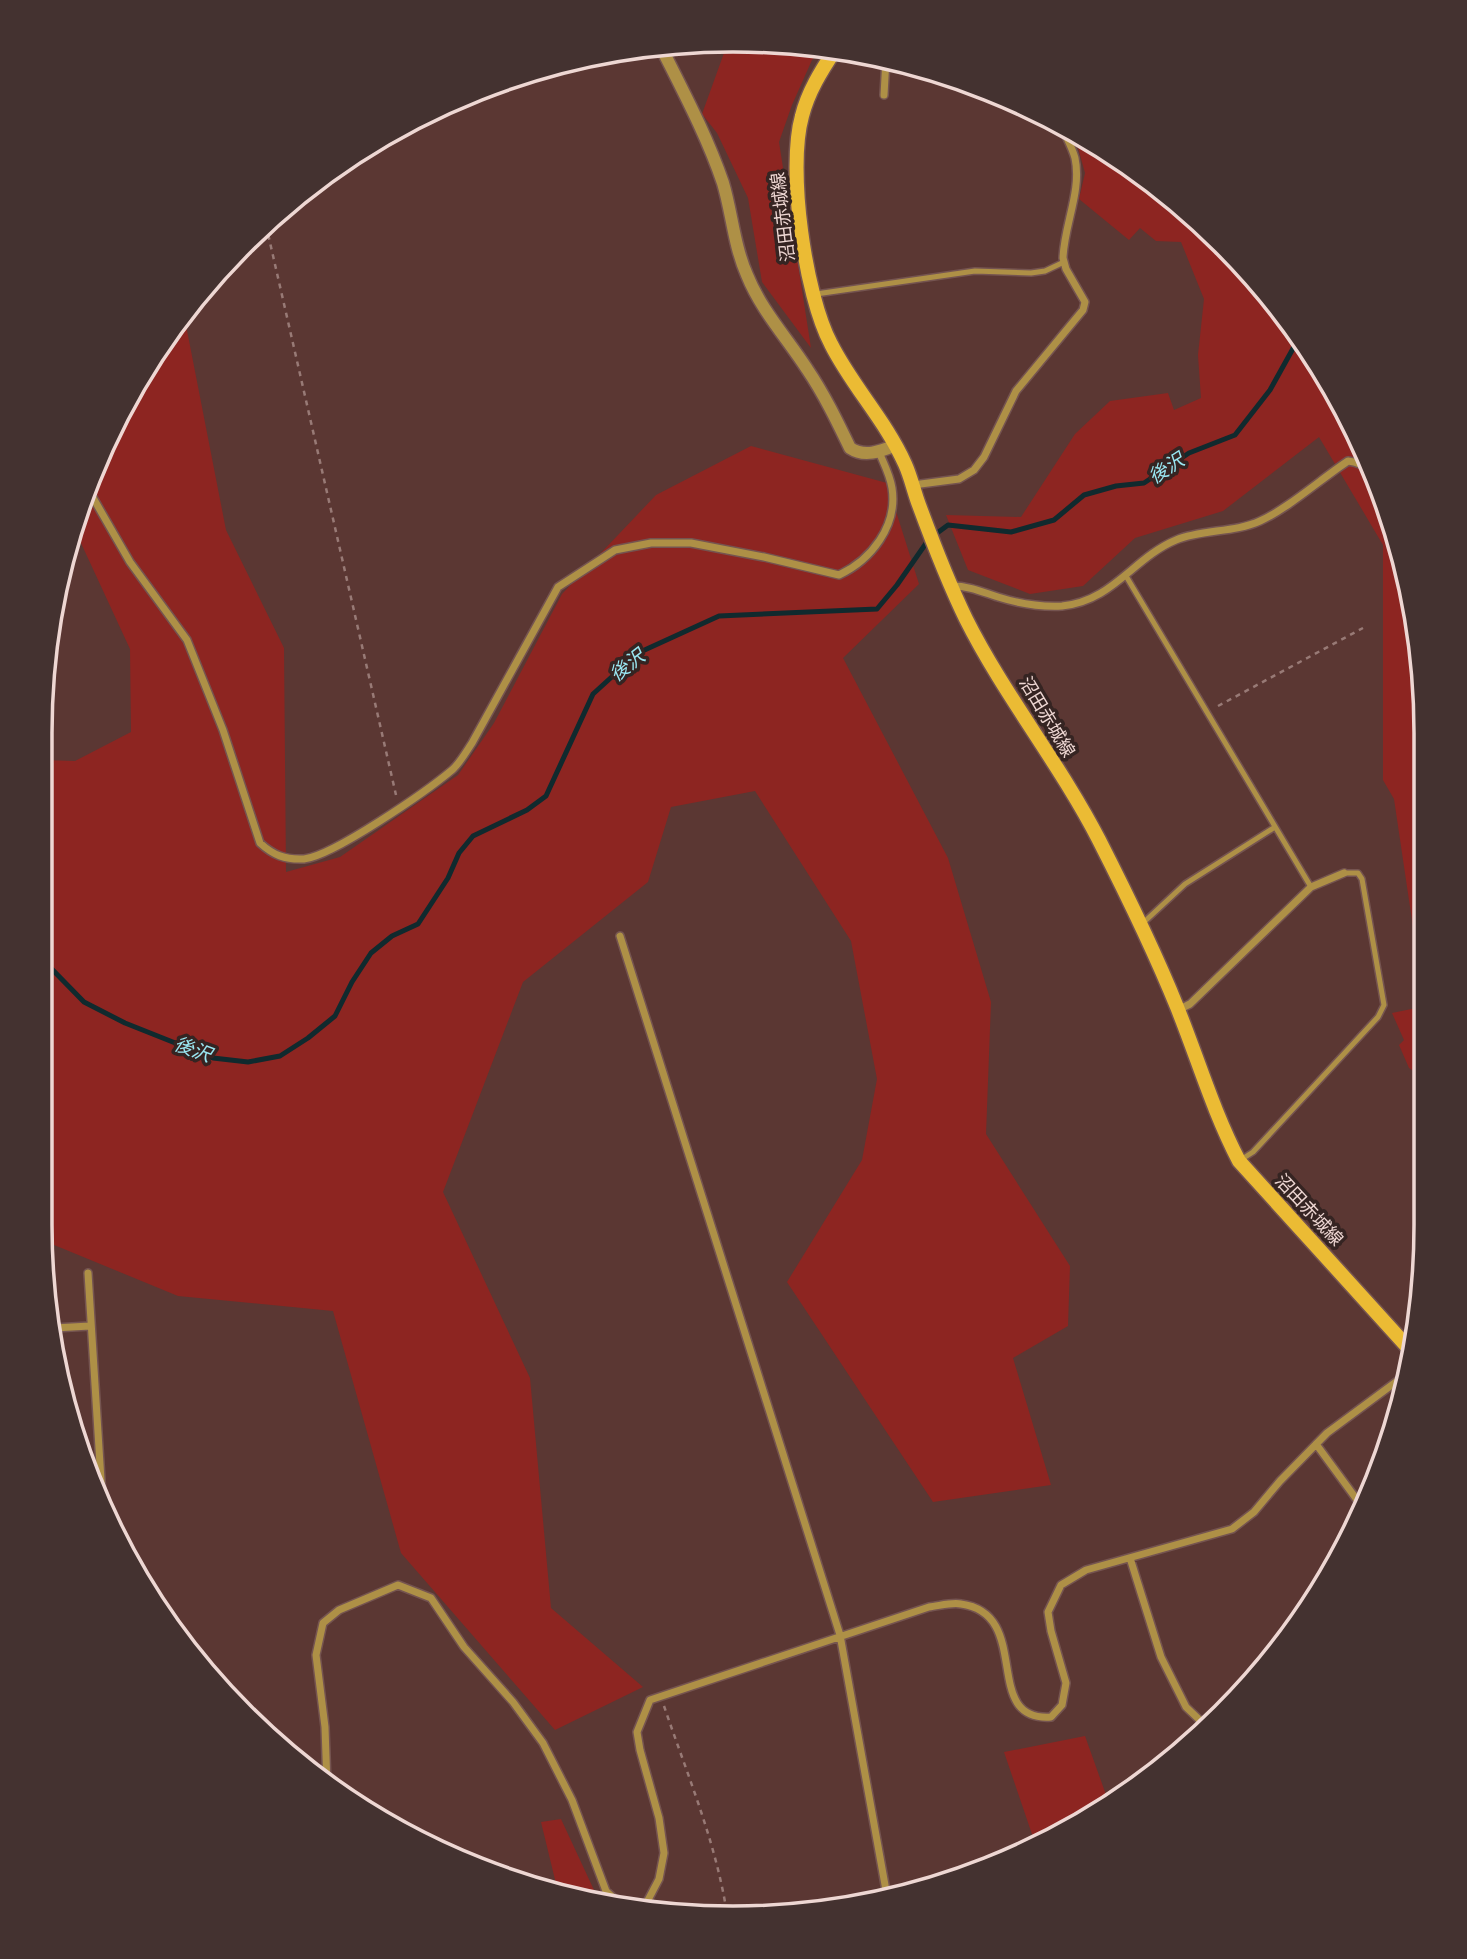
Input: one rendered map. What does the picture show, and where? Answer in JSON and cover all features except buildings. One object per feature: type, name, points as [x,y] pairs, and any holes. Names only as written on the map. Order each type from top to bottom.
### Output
[{"type":"main road","name":"沼田赤城線","points":[[830,59],[810,93],[802,116],[796,144],[796,181],[818,314],[831,344],[896,445],[907,467],[939,559],[967,620],[1097,836],[1178,1010],[1209,1097],[1239,1161],[1404,1343]]},
{"type":"street","points":[[665,56],[716,163],[747,277],[765,310],[828,402],[850,448],[864,453],[879,452],[896,445]]},
{"type":"street","points":[[884,95],[885,70]]},
{"type":"street","points":[[912,485],[959,479],[968,475],[984,457],[1016,391],[1083,310],[1085,302],[1064,262],[1063,247],[1076,183],[1074,155],[1068,141]]},
{"type":"street","points":[[94,500],[130,562],[187,640],[223,730],[260,843],[275,856],[306,859],[324,853],[399,808],[455,768],[472,743],[558,587],[615,550],[651,542],[691,543],[839,575],[857,566],[879,542],[892,517],[893,490],[879,452]]},
{"type":"street","points":[[951,586],[965,586],[999,598],[1059,606],[1089,600],[1126,576],[1156,551],[1177,540],[1259,522],[1348,461],[1358,463]]},
{"type":"street","points":[[1178,1010],[1190,1004],[1311,887],[1344,873]]},
{"type":"street","points":[[620,936],[840,1635],[886,1889]]},
{"type":"street","points":[[88,1273],[101,1477]]},
{"type":"street","points":[[60,1328],[90,1326]]},
{"type":"street","points":[[647,1901],[659,1879],[664,1853],[659,1818],[637,1732],[650,1700],[929,1607],[961,1604],[989,1615],[1000,1636],[1013,1699],[1020,1708],[1036,1718],[1051,1717],[1062,1705],[1066,1683],[1048,1612],[1061,1585],[1086,1570],[1233,1529],[1254,1512],[1327,1433],[1395,1382]]},
{"type":"street","points":[[1316,1444],[1357,1499]]},
{"type":"street","points":[[1130,1558],[1161,1657],[1186,1707],[1201,1721]]},
{"type":"street","points":[[327,1771],[325,1727],[316,1655],[323,1623],[339,1610],[398,1586],[431,1598],[464,1647],[513,1702],[543,1743],[572,1800],[606,1891],[610,1895]]},
{"type":"lane","points":[[814,295],[975,271],[1031,274],[1064,262]]},
{"type":"lane","points":[[1126,576],[1311,887]]},
{"type":"lane","points":[[1140,925],[1185,884],[1275,827]]},
{"type":"lane","points":[[1239,1161],[1253,1152],[1378,1017],[1384,1005],[1362,879],[1358,873],[1344,873]]},
{"type":"path","points":[[269,236],[399,808]]},
{"type":"path","points":[[1207,712],[1363,628]]},
{"type":"path","points":[[660,1696],[707,1833],[722,1882],[726,1906]]},
{"type":"shaded area","points":[[724,53],[814,57],[792,105],[779,142],[811,348],[762,282],[748,198],[717,133],[702,114]]},
{"type":"shaded area","points":[[1078,146],[1112,167],[1183,221],[1246,284],[1300,355],[1344,432],[1363,473],[1391,557],[1409,645],[1414,734],[1414,934],[1394,799],[1383,780],[1383,545],[1319,437],[1223,511],[1135,538],[1083,586],[1030,594],[968,570],[946,515],[1021,517],[1075,434],[1110,401],[1168,393],[1174,410],[1201,398],[1198,355],[1204,299],[1181,242],[1156,241],[1140,228],[1129,240],[1079,199],[1085,173]]},
{"type":"shaded area","points":[[187,328],[226,530],[284,648],[286,872],[340,857],[458,775],[494,723],[562,594],[656,495],[751,446],[887,483],[919,584],[843,658],[948,858],[991,1002],[986,1134],[1070,1266],[1068,1326],[1013,1358],[1051,1485],[933,1502],[787,1282],[862,1160],[877,1079],[851,941],[755,791],[671,807],[648,882],[523,982],[443,1192],[530,1378],[551,1608],[643,1687],[555,1730],[401,1553],[333,1311],[178,1296],[53,1244],[52,760],[75,761],[131,732],[130,649],[81,542],[104,473],[123,432],[167,355]]},
{"type":"shaded area","points":[[1414,1008],[1414,1071],[1409,1068],[1399,1045],[1404,1040],[1392,1013]]},
{"type":"shaded area","points":[[1085,1736],[1106,1795],[1033,1837],[1004,1752]]},
{"type":"shaded area","points":[[561,1819],[595,1892],[556,1883],[541,1822]]},
{"type":"waterway","name":"後沢","points":[[52,969],[84,1002],[125,1023],[213,1058],[248,1062],[280,1056],[335,1016],[352,982],[371,953],[392,936],[418,924],[448,878],[459,853],[473,836],[527,810],[546,796],[593,694],[638,653],[719,616],[877,609],[929,539],[948,525],[1011,532],[1054,520],[1084,495],[1116,486],[1144,483],[1189,453],[1235,435],[1270,390],[1294,347]]}]
